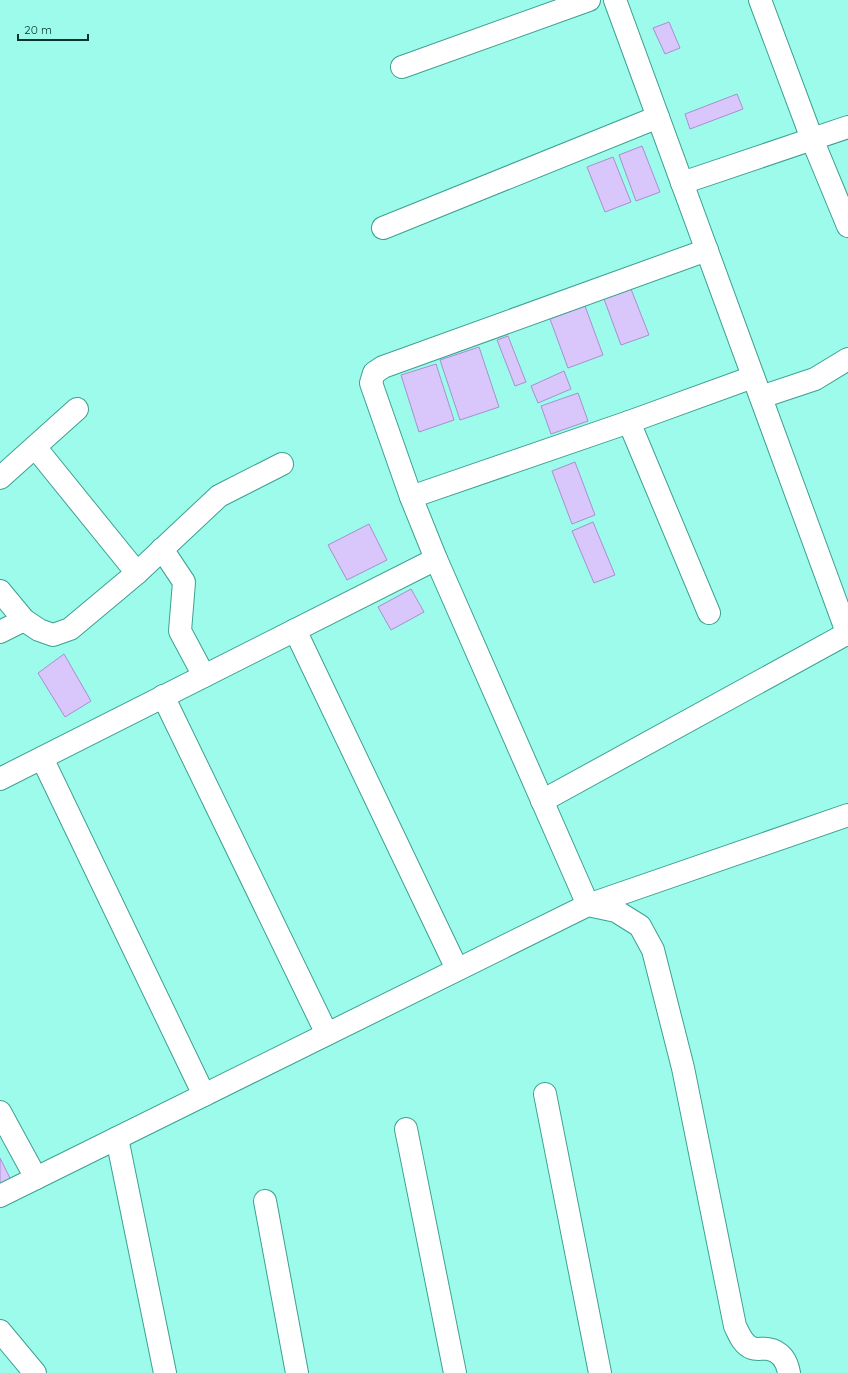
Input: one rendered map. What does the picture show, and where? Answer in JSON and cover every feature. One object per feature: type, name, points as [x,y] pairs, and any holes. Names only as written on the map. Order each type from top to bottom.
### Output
[{"type":"street","points":[[402,67],[555,5],[589,0]]},
{"type":"street","points":[[542,801],[848,633],[615,0]]},
{"type":"street","points":[[760,0],[812,139],[848,226]]},
{"type":"street","points":[[383,228],[658,117]]},
{"type":"street","points":[[682,183],[848,127]]},
{"type":"street","points":[[588,905],[436,558],[411,497],[371,383],[374,373],[383,367],[707,250]]},
{"type":"street","points":[[761,397],[815,379],[848,359]]},
{"type":"street","points":[[411,497],[629,422],[753,377]]},
{"type":"street","points":[[0,478],[77,409]]},
{"type":"street","points":[[629,422],[709,613]]},
{"type":"street","points":[[35,447],[137,572]]},
{"type":"street","points":[[0,592],[24,620],[38,630],[53,635],[70,629],[137,572],[219,496],[282,464]]},
{"type":"street","points":[[162,549],[184,582],[180,631],[204,676]]},
{"type":"street","points":[[0,779],[436,558]]},
{"type":"street","points":[[0,632],[24,620]]},
{"type":"street","points":[[295,630],[457,969]]},
{"type":"street","points":[[163,696],[327,1034]]},
{"type":"street","points":[[42,758],[204,1095]]},
{"type":"street","points":[[0,1196],[588,905],[848,815]]},
{"type":"street","points":[[588,905],[616,911],[640,926],[653,950],[683,1068],[735,1326],[742,1340],[752,1348],[769,1349],[780,1354],[788,1364],[789,1373]]},
{"type":"street","points":[[545,1094],[600,1373]]},
{"type":"street","points":[[0,1112],[36,1178]]},
{"type":"street","points":[[406,1129],[455,1373]]},
{"type":"street","points":[[117,1138],[164,1373]]},
{"type":"street","points":[[265,1201],[297,1373]]},
{"type":"street","points":[[0,1331],[35,1373]]},
{"type":"building","points":[[669,22],[680,48],[665,54],[653,28]]},
{"type":"building","points":[[737,94],[743,109],[690,129],[685,114]]},
{"type":"building","points":[[642,146],[660,192],[636,201],[619,155]]},
{"type":"building","points":[[613,157],[631,202],[605,212],[587,167]]},
{"type":"building","points":[[631,289],[649,335],[621,345],[604,299]]},
{"type":"building","points":[[585,306],[603,355],[568,368],[550,319]]},
{"type":"building","points":[[508,336],[526,382],[515,386],[497,340]]},
{"type":"building","points":[[479,347],[499,407],[460,420],[440,360]]},
{"type":"building","points":[[436,364],[454,420],[419,432],[401,375]]},
{"type":"building","points":[[564,371],[571,389],[538,403],[531,386]]},
{"type":"building","points":[[578,393],[588,421],[551,434],[541,406]]},
{"type":"building","points":[[575,462],[595,515],[572,524],[552,471]]},
{"type":"building","points":[[593,522],[615,575],[594,583],[572,531]]},
{"type":"building","points":[[369,524],[387,560],[347,580],[328,545]]},
{"type":"building","points":[[411,589],[424,612],[391,630],[378,607]]},
{"type":"building","points":[[64,654],[91,701],[65,717],[38,673]]},
{"type":"building","points":[[0,1158],[11,1180],[0,1185]]}]
